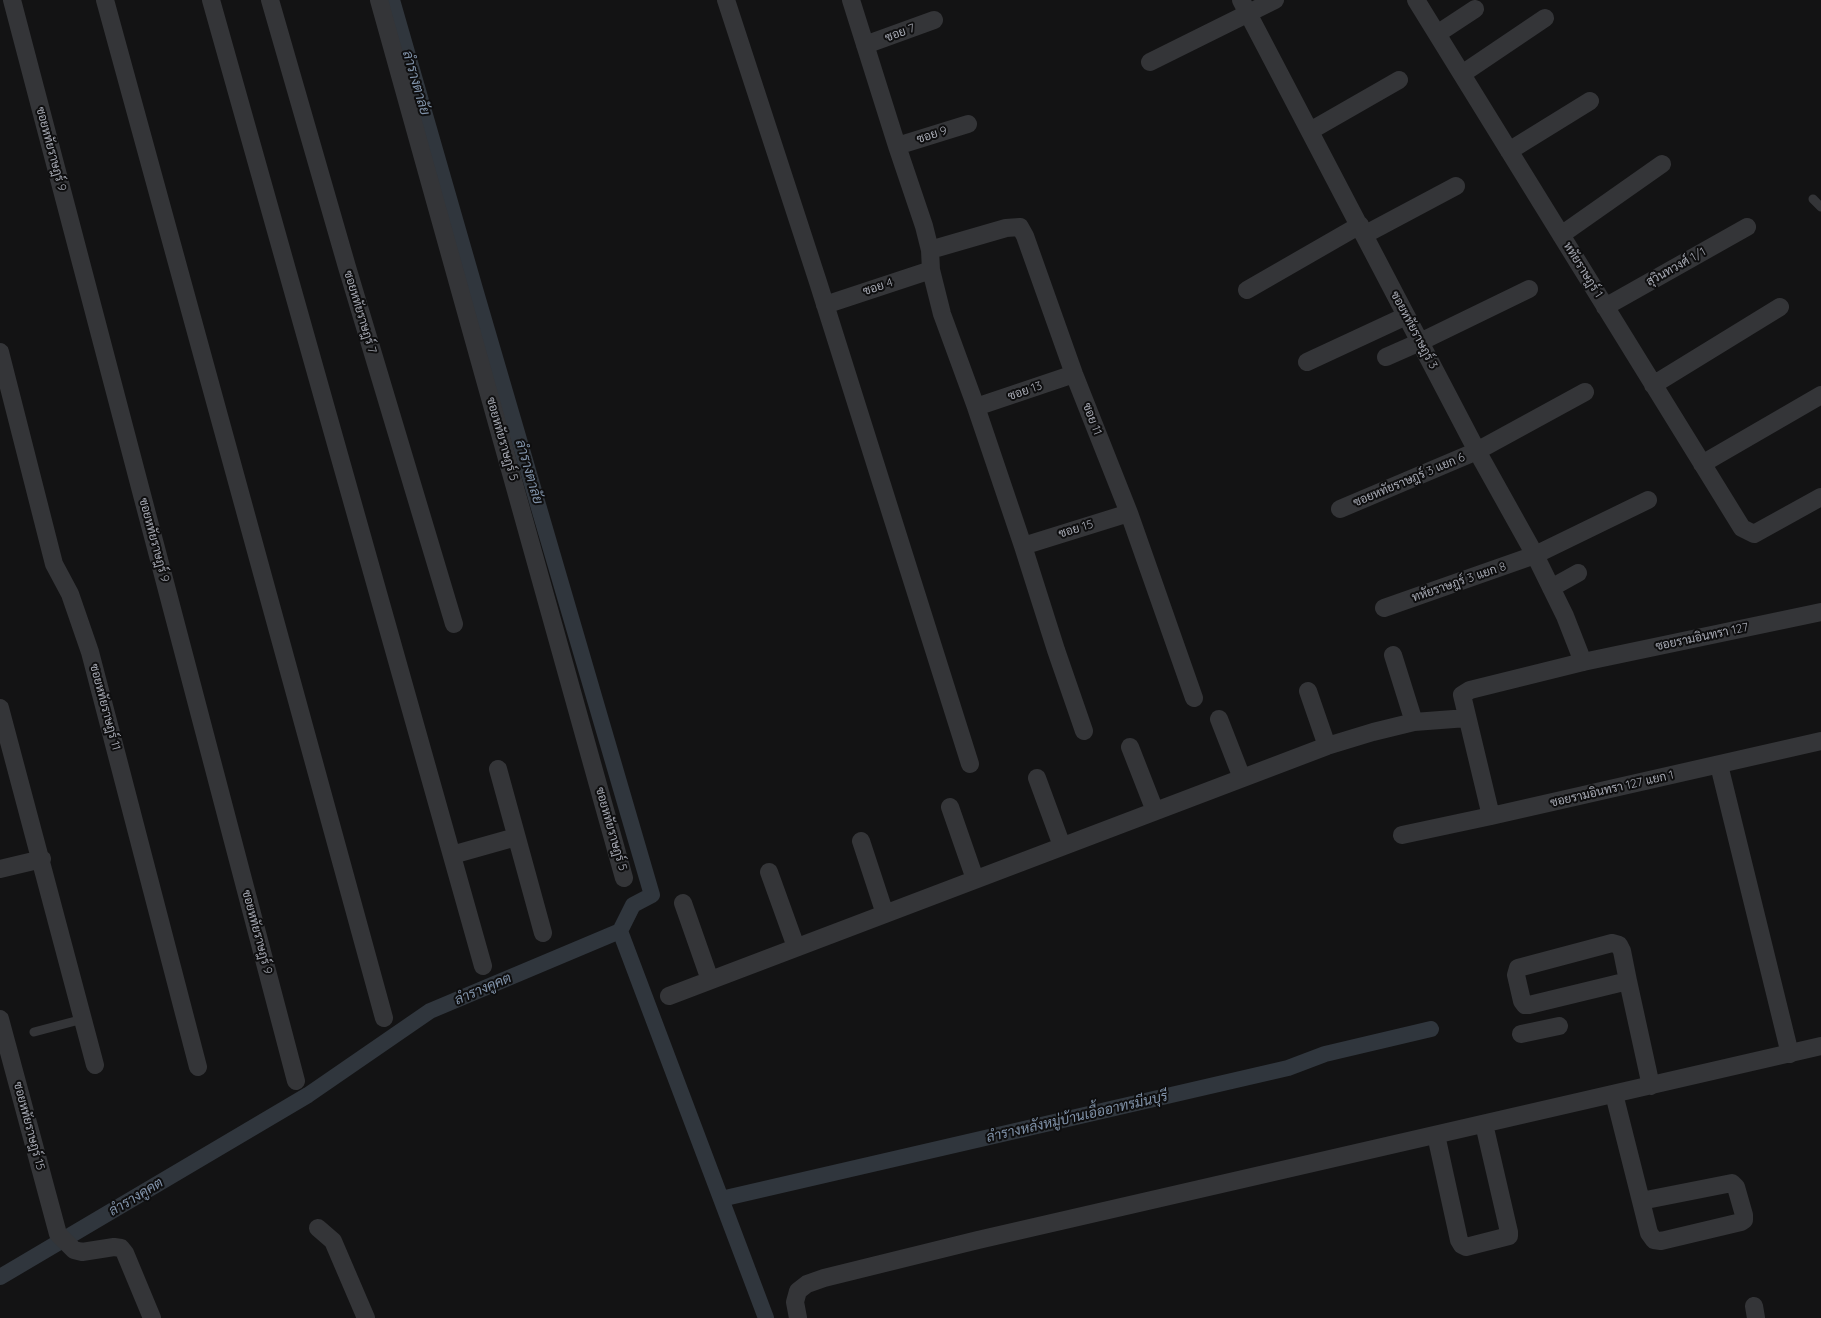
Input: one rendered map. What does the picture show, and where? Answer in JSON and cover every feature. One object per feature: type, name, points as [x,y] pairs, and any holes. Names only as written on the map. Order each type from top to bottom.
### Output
[{"type":"street","name":"ซอยหทัยราษฎร์ 9","points":[[12,0],[296,1081]]},
{"type":"street","points":[[105,0],[384,1018]]},
{"type":"street","points":[[211,0],[483,966]]},
{"type":"street","name":"ซอยหทัยราษฎร์ 7","points":[[270,0],[347,267],[454,624]]},
{"type":"street","name":"ซอยหทัยราษฎร์ 5","points":[[379,0],[624,878]]},
{"type":"street","points":[[726,0],[825,305],[970,764]]},
{"type":"street","points":[[851,0],[924,226],[930,250],[931,270],[942,314],[976,407],[1084,730]]},
{"type":"street","points":[[1150,62],[1244,7],[1276,0]]},
{"type":"street","name":"หทัยราษฎร์ 1","points":[[1416,0],[1742,528],[1754,534],[1821,497]]},
{"type":"street","name":"ซอยหทัยราษฎร์ 3","points":[[1244,7],[1477,451],[1535,556],[1565,616],[1583,662]]},
{"type":"street","points":[[1437,34],[1475,9]]},
{"type":"street","points":[[1462,74],[1544,18]]},
{"type":"street","name":"ซอย 7","points":[[865,45],[934,20]]},
{"type":"street","points":[[1310,131],[1399,80]]},
{"type":"street","points":[[1510,151],[1590,101]]},
{"type":"street","name":"ซอย 9","points":[[897,146],[968,124]]},
{"type":"street","points":[[1561,235],[1662,164]]},
{"type":"street","points":[[1247,290],[1362,230],[1456,186]]},
{"type":"street","name":"ซอย 11","points":[[930,250],[1006,228],[1020,227],[1025,236],[1074,374],[1129,513],[1194,698]]},
{"type":"street","name":"สุวินทวงศ์ 1/1","points":[[1605,307],[1747,227]]},
{"type":"street","name":"ซอย 4","points":[[825,305],[931,270]]},
{"type":"street","points":[[1386,357],[1529,289]]},
{"type":"street","points":[[1653,384],[1780,307]]},
{"type":"street","points":[[1307,362],[1406,316]]},
{"type":"street","name":"ซอยหทัยราษฎร์ 11","points":[[0,352],[54,564],[70,594],[90,652],[198,1067]]},
{"type":"street","name":"ซอย 13","points":[[976,407],[1074,374]]},
{"type":"street","name":"ซอยหทัยราษฎร์ 3 แยก 6","points":[[1340,509],[1477,451],[1585,392]]},
{"type":"street","points":[[1702,464],[1821,395]]},
{"type":"street","name":"ทหัยราษฎร์ 3 แยก 8","points":[[1384,608],[1535,556],[1648,500]]},
{"type":"street","name":"ซอย 15","points":[[1023,546],[1129,513]]},
{"type":"street","points":[[1551,588],[1578,573]]},
{"type":"street","name":"ซอยรามอินทรา 127","points":[[1467,718],[1462,695],[1470,690],[1583,662],[1821,612]]},
{"type":"street","points":[[1393,655],[1414,722]]},
{"type":"street","points":[[1308,691],[1327,746]]},
{"type":"street","points":[[0,708],[42,859],[95,1065]]},
{"type":"street","points":[[669,996],[1327,746],[1414,722],[1467,718],[1491,816]]},
{"type":"street","points":[[1219,719],[1242,778]]},
{"type":"street","name":"ซอยรามอินทรา 127 แยก 1","points":[[1402,835],[1821,741]]},
{"type":"street","points":[[1130,747],[1155,811]]},
{"type":"street","points":[[1719,765],[1790,1054]]},
{"type":"street","points":[[498,769],[543,933]]},
{"type":"street","points":[[1037,778],[1062,846]]},
{"type":"street","points":[[950,807],[976,879]]},
{"type":"street","points":[[452,855],[516,837]]},
{"type":"street","points":[[861,841],[886,914]]},
{"type":"street","points":[[0,870],[42,859]]},
{"type":"street","points":[[769,872],[796,947]]},
{"type":"street","points":[[683,903],[710,980]]},
{"type":"street","points":[[1628,981],[1530,1005],[1522,1001],[1516,975],[1518,968],[1612,943],[1619,945],[1622,951],[1650,1086]]},
{"type":"street","points":[[1530,1005],[1528,1032],[1559,1026]]},
{"type":"street","name":"ซอยหทัยราษฎร์ 15","points":[[0,1019],[58,1234],[74,1250],[82,1252],[114,1247],[121,1248],[125,1253],[152,1318]]},
{"type":"street","points":[[798,1318],[795,1302],[798,1291],[807,1284],[824,1278],[978,1240],[1821,1046]]},
{"type":"street","points":[[1614,1094],[1649,1233],[1654,1240],[1661,1241],[1744,1220],[1736,1187],[1732,1183],[1641,1201]]},
{"type":"street","points":[[1436,1135],[1459,1240],[1466,1247],[1494,1241],[1509,1236],[1509,1232],[1484,1124]]},
{"type":"street","points":[[318,1228],[333,1241],[366,1318]]},
{"type":"lane","points":[[1813,199],[1821,207]]},
{"type":"lane","points":[[34,1032],[83,1019]]},
{"type":"waterway","name":"ลำรางตาลัย","points":[[392,0],[652,895],[633,905],[620,931]]},
{"type":"waterway","name":"ลำรางคูคต","points":[[0,1277],[308,1095],[430,1011],[620,931],[766,1318]]},
{"type":"waterway","name":"ลำรางหลังหมู่บ้านเอื้ออาทรมีนบุรี","points":[[721,1199],[1288,1068],[1325,1054],[1431,1029]]}]
